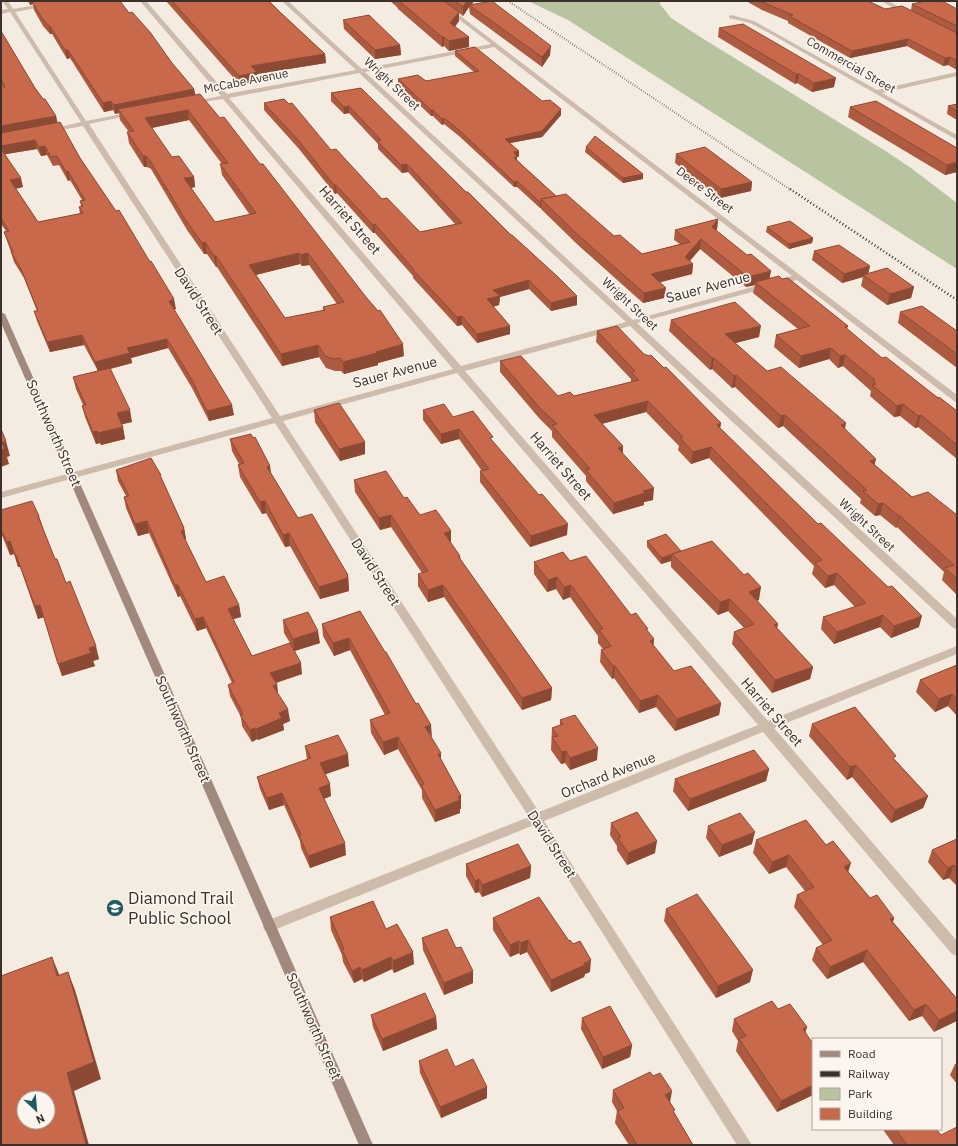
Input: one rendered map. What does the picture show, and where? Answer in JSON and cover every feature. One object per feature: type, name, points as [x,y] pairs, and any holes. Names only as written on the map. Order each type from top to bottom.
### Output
[{"type":"main road","name":"Southworth Street","points":[[1,314],[366,1145]]},
{"type":"street","name":"David Street","points":[[5,1],[536,819],[745,1145]]},
{"type":"street","points":[[1,12],[71,1]]},
{"type":"street","name":"Harriet Street","points":[[143,1],[957,950]]},
{"type":"street","name":"Wright Street","points":[[285,1],[957,625]]},
{"type":"street","name":"Deere Street","points":[[438,1],[957,399]]},
{"type":"street","points":[[884,1],[910,14]]},
{"type":"street","name":"Commercial Street","points":[[731,16],[741,18],[763,27],[957,138]]},
{"type":"street","name":"McCabe Avenue","points":[[185,104],[496,45]]},
{"type":"street","points":[[877,92],[957,74]]},
{"type":"street","points":[[46,130],[141,112]]},
{"type":"street","name":"Sauer Avenue","points":[[1,495],[798,277]]},
{"type":"street","name":"Orchard Avenue","points":[[269,926],[957,650]]},
{"type":"green space","points":[[528,1],[660,1],[660,4],[671,18],[884,150],[911,168],[957,203],[957,269],[568,20]]},
{"type":"building","points":[[120,1],[129,13],[132,12],[150,32],[172,63],[194,89],[114,105],[111,101],[103,103],[68,50],[65,50],[50,26],[42,18],[32,2]]},
{"type":"building","points":[[172,1],[269,1],[325,54],[251,66],[257,72],[239,76]]},
{"type":"building","points":[[399,1],[444,1],[459,12],[450,23],[469,37],[449,41],[442,37]]},
{"type":"building","points":[[455,1],[467,1],[463,7]]},
{"type":"building","points":[[492,1],[551,46],[542,57],[469,5]]},
{"type":"building","points":[[760,1],[868,1],[885,9],[902,6],[957,33],[957,61],[950,57],[945,58],[908,39],[852,51],[789,16],[793,15]]},
{"type":"building","points":[[926,1],[942,1],[957,9],[957,26],[912,4]]},
{"type":"building","points":[[369,15],[400,45],[375,50],[343,20]]},
{"type":"building","points":[[743,24],[836,78],[814,83],[799,74],[796,74],[719,28]]},
{"type":"building","points":[[1,31],[35,88],[43,99],[45,99],[56,116],[1,126],[1,87],[5,87],[1,79]]},
{"type":"building","points":[[475,47],[542,101],[550,100],[561,109],[542,131],[505,139],[519,151],[514,152],[517,157],[514,158],[556,196],[541,199],[540,202],[517,181],[514,182],[459,130],[431,110],[398,79],[418,75],[426,81],[479,71],[455,51]]},
{"type":"building","points":[[361,88],[466,192],[468,192],[511,235],[577,296],[551,303],[529,280],[493,290],[500,296],[487,299],[510,326],[477,334],[462,316],[457,317],[413,270],[375,224],[373,225],[336,185],[334,185],[299,141],[264,103],[284,99],[289,104],[292,103],[331,150],[336,149],[382,199],[387,198],[420,232],[462,223],[407,164],[401,165],[377,141],[381,140],[349,106],[344,107],[331,93]]},
{"type":"building","points":[[200,94],[220,118],[224,117],[260,164],[263,164],[366,297],[378,311],[380,310],[403,344],[343,362],[340,358],[334,359],[325,356],[318,345],[281,354],[216,256],[214,256],[205,242],[202,243],[185,219],[149,159],[146,156],[143,156],[127,132],[134,131],[118,109]],"holes":[[[188,110],[228,163],[220,164],[256,213],[215,222],[184,178],[194,177],[179,156],[172,157],[145,118]],[[299,253],[301,255],[308,253],[344,302],[323,307],[325,310],[285,318],[249,265]]]},
{"type":"building","points":[[876,101],[957,148],[957,162],[947,165],[850,107]]},
{"type":"building","points":[[957,104],[957,111],[948,106]]},
{"type":"building","points":[[60,122],[80,158],[116,211],[119,210],[150,262],[151,261],[174,299],[169,301],[232,405],[207,411],[191,378],[167,339],[127,348],[130,353],[95,362],[82,335],[47,342],[34,311],[38,311],[21,269],[11,252],[13,252],[4,232],[9,231],[1,218],[1,149],[21,178],[10,180],[38,222],[83,213],[79,207],[83,206],[80,201],[85,200],[68,171],[66,172],[57,156],[51,157],[45,146],[39,147],[35,140],[1,146],[1,133]]},
{"type":"building","points":[[595,136],[643,174],[623,178],[586,147]]},
{"type":"building","points":[[705,147],[752,182],[721,189],[676,154]]},
{"type":"building","points":[[566,194],[614,236],[620,235],[642,254],[690,242],[675,230],[718,219],[712,227],[747,255],[751,254],[771,271],[748,277],[701,239],[685,257],[693,264],[651,274],[666,288],[644,293],[578,235],[541,199]]},
{"type":"building","points":[[790,221],[813,238],[789,244],[767,227]]},
{"type":"building","points":[[839,245],[870,266],[844,274],[814,251]]},
{"type":"building","points":[[887,268],[914,287],[890,294],[863,275]]},
{"type":"building","points":[[779,276],[782,279],[788,278],[848,326],[845,327],[882,358],[886,357],[957,411],[957,445],[921,415],[918,416],[903,404],[897,406],[872,385],[876,384],[873,381],[875,380],[845,355],[840,356],[831,348],[801,356],[776,335],[810,326],[755,282]]},
{"type":"building","points":[[735,302],[761,326],[725,334],[767,371],[781,367],[846,423],[841,425],[876,459],[870,461],[912,497],[928,492],[957,515],[957,579],[945,568],[954,565],[900,516],[883,503],[878,504],[863,491],[867,490],[785,415],[781,416],[736,375],[734,376],[714,358],[712,358],[671,320]]},
{"type":"building","points":[[922,306],[957,331],[957,354],[900,312]]},
{"type":"building","points":[[617,326],[644,354],[649,356],[651,355],[664,368],[666,367],[721,423],[717,425],[818,524],[821,523],[888,587],[892,586],[922,616],[894,626],[883,615],[837,632],[823,617],[866,603],[837,573],[828,576],[815,563],[822,560],[711,447],[693,452],[680,438],[683,437],[648,401],[594,415],[623,446],[618,448],[654,488],[643,491],[645,493],[614,503],[586,470],[590,469],[552,425],[557,424],[539,407],[500,361],[521,356],[558,396],[570,392],[574,396],[639,380],[631,372],[635,371],[597,331]]},
{"type":"building","points":[[110,368],[130,410],[117,413],[123,427],[98,433],[97,431],[93,432],[82,406],[86,405],[73,377]]},
{"type":"building","points":[[339,403],[365,442],[339,449],[314,410]]},
{"type":"building","points":[[444,404],[453,417],[473,411],[493,437],[490,438],[539,495],[542,494],[568,524],[531,536],[480,471],[489,469],[459,429],[441,434],[423,410]]},
{"type":"building","points":[[1,429],[6,441],[2,442],[5,449],[1,450]]},
{"type":"building","points":[[251,434],[253,438],[255,437],[270,466],[267,467],[298,518],[312,514],[348,575],[348,578],[319,587],[289,533],[283,535],[265,501],[260,502],[238,465],[244,463],[230,439]]},
{"type":"building","points":[[151,458],[161,475],[184,528],[184,531],[181,531],[206,582],[224,576],[239,605],[228,609],[252,656],[290,643],[301,663],[270,673],[277,684],[273,686],[288,709],[279,713],[282,718],[250,730],[240,715],[243,714],[228,685],[234,682],[203,617],[195,619],[178,585],[175,585],[147,521],[135,524],[124,497],[129,496],[116,470]]},
{"type":"building","points":[[386,471],[404,498],[407,497],[420,515],[436,510],[451,531],[444,533],[460,556],[458,556],[552,688],[522,698],[443,585],[428,590],[418,574],[428,571],[391,515],[379,518],[354,480]]},
{"type":"building","points":[[32,501],[66,583],[70,581],[96,646],[89,648],[91,653],[58,664],[40,605],[35,606],[10,541],[7,542],[1,530],[1,510]]},
{"type":"building","points":[[666,534],[681,551],[662,558],[647,541]]},
{"type":"building","points":[[712,541],[744,575],[748,573],[761,587],[749,592],[778,624],[774,625],[813,667],[775,680],[734,632],[754,624],[730,599],[720,602],[672,554]]},
{"type":"building","points":[[563,552],[570,561],[586,556],[631,615],[636,613],[654,639],[650,641],[674,671],[691,666],[721,703],[677,719],[658,695],[640,701],[615,666],[613,666],[601,650],[611,646],[599,630],[603,629],[571,585],[564,587],[557,577],[548,580],[534,562]]},
{"type":"building","points":[[360,611],[416,704],[418,703],[431,725],[425,727],[441,753],[438,754],[461,796],[458,797],[460,800],[435,810],[421,785],[424,784],[398,737],[383,742],[370,720],[390,713],[349,638],[333,643],[322,624]]},
{"type":"building","points":[[308,612],[318,631],[293,639],[283,620]]},
{"type":"building","points":[[957,665],[957,699],[952,694],[939,699],[920,680]]},
{"type":"building","points":[[855,707],[896,756],[893,758],[928,796],[895,810],[856,765],[850,767],[812,724]]},
{"type":"building","points":[[575,715],[598,748],[570,758],[566,751],[562,752],[552,737],[558,736],[552,728],[563,724],[560,720]]},
{"type":"building","points":[[338,735],[348,754],[320,763],[330,784],[319,788],[345,843],[308,856],[299,835],[301,835],[282,793],[267,798],[257,777],[311,758],[305,746]]},
{"type":"building","points":[[754,750],[769,769],[690,799],[675,779]]},
{"type":"building","points":[[637,812],[657,841],[628,853],[618,838],[621,837],[611,823]]},
{"type":"building","points":[[740,813],[755,832],[722,845],[708,826]]},
{"type":"building","points":[[806,820],[826,845],[833,841],[851,863],[844,867],[870,898],[877,895],[894,918],[890,919],[957,999],[957,1011],[939,1020],[926,1004],[914,1010],[867,950],[830,967],[816,948],[832,940],[797,895],[814,887],[789,855],[772,862],[756,840]]},
{"type":"building","points":[[957,839],[957,869],[954,865],[948,868],[932,850]]},
{"type":"building","points":[[518,844],[531,866],[482,885],[479,879],[475,881],[466,864]]},
{"type":"building","points":[[697,894],[753,970],[718,986],[666,909]]},
{"type":"building","points":[[539,897],[569,941],[570,940],[573,944],[580,941],[591,960],[584,963],[585,965],[551,980],[528,940],[521,943],[519,941],[510,945],[493,918]]},
{"type":"building","points":[[373,901],[386,929],[397,924],[413,952],[393,961],[391,957],[362,970],[360,967],[352,971],[342,950],[344,949],[330,917]]},
{"type":"building","points":[[447,929],[456,948],[461,947],[473,971],[444,983],[422,938]]},
{"type":"building","points":[[52,957],[57,976],[68,972],[94,1062],[67,1073],[86,1145],[1,1145],[1,976]]},
{"type":"building","points":[[425,993],[436,1017],[382,1039],[371,1015]]},
{"type":"building","points":[[772,1001],[778,1009],[790,1004],[807,1027],[803,1029],[812,1042],[812,1086],[781,1101],[739,1039],[746,1036],[734,1019]]},
{"type":"building","points":[[610,1006],[632,1045],[603,1057],[582,1018]]},
{"type":"building","points":[[447,1049],[455,1067],[473,1059],[487,1087],[440,1107],[419,1061]]},
{"type":"building","points":[[650,1072],[653,1076],[660,1073],[672,1091],[665,1095],[675,1110],[673,1111],[693,1145],[637,1145],[617,1111],[624,1108],[613,1090]]},
{"type":"building","points":[[957,1127],[957,1145],[907,1145],[897,1130],[937,1130],[941,1135]]},
{"type":"railway","points":[[508,1],[791,190]]},
{"type":"railway","points":[[790,189],[957,300]]},
{"type":"place","name":"Diamond Trail Public School","points":[[115,908]]}]
